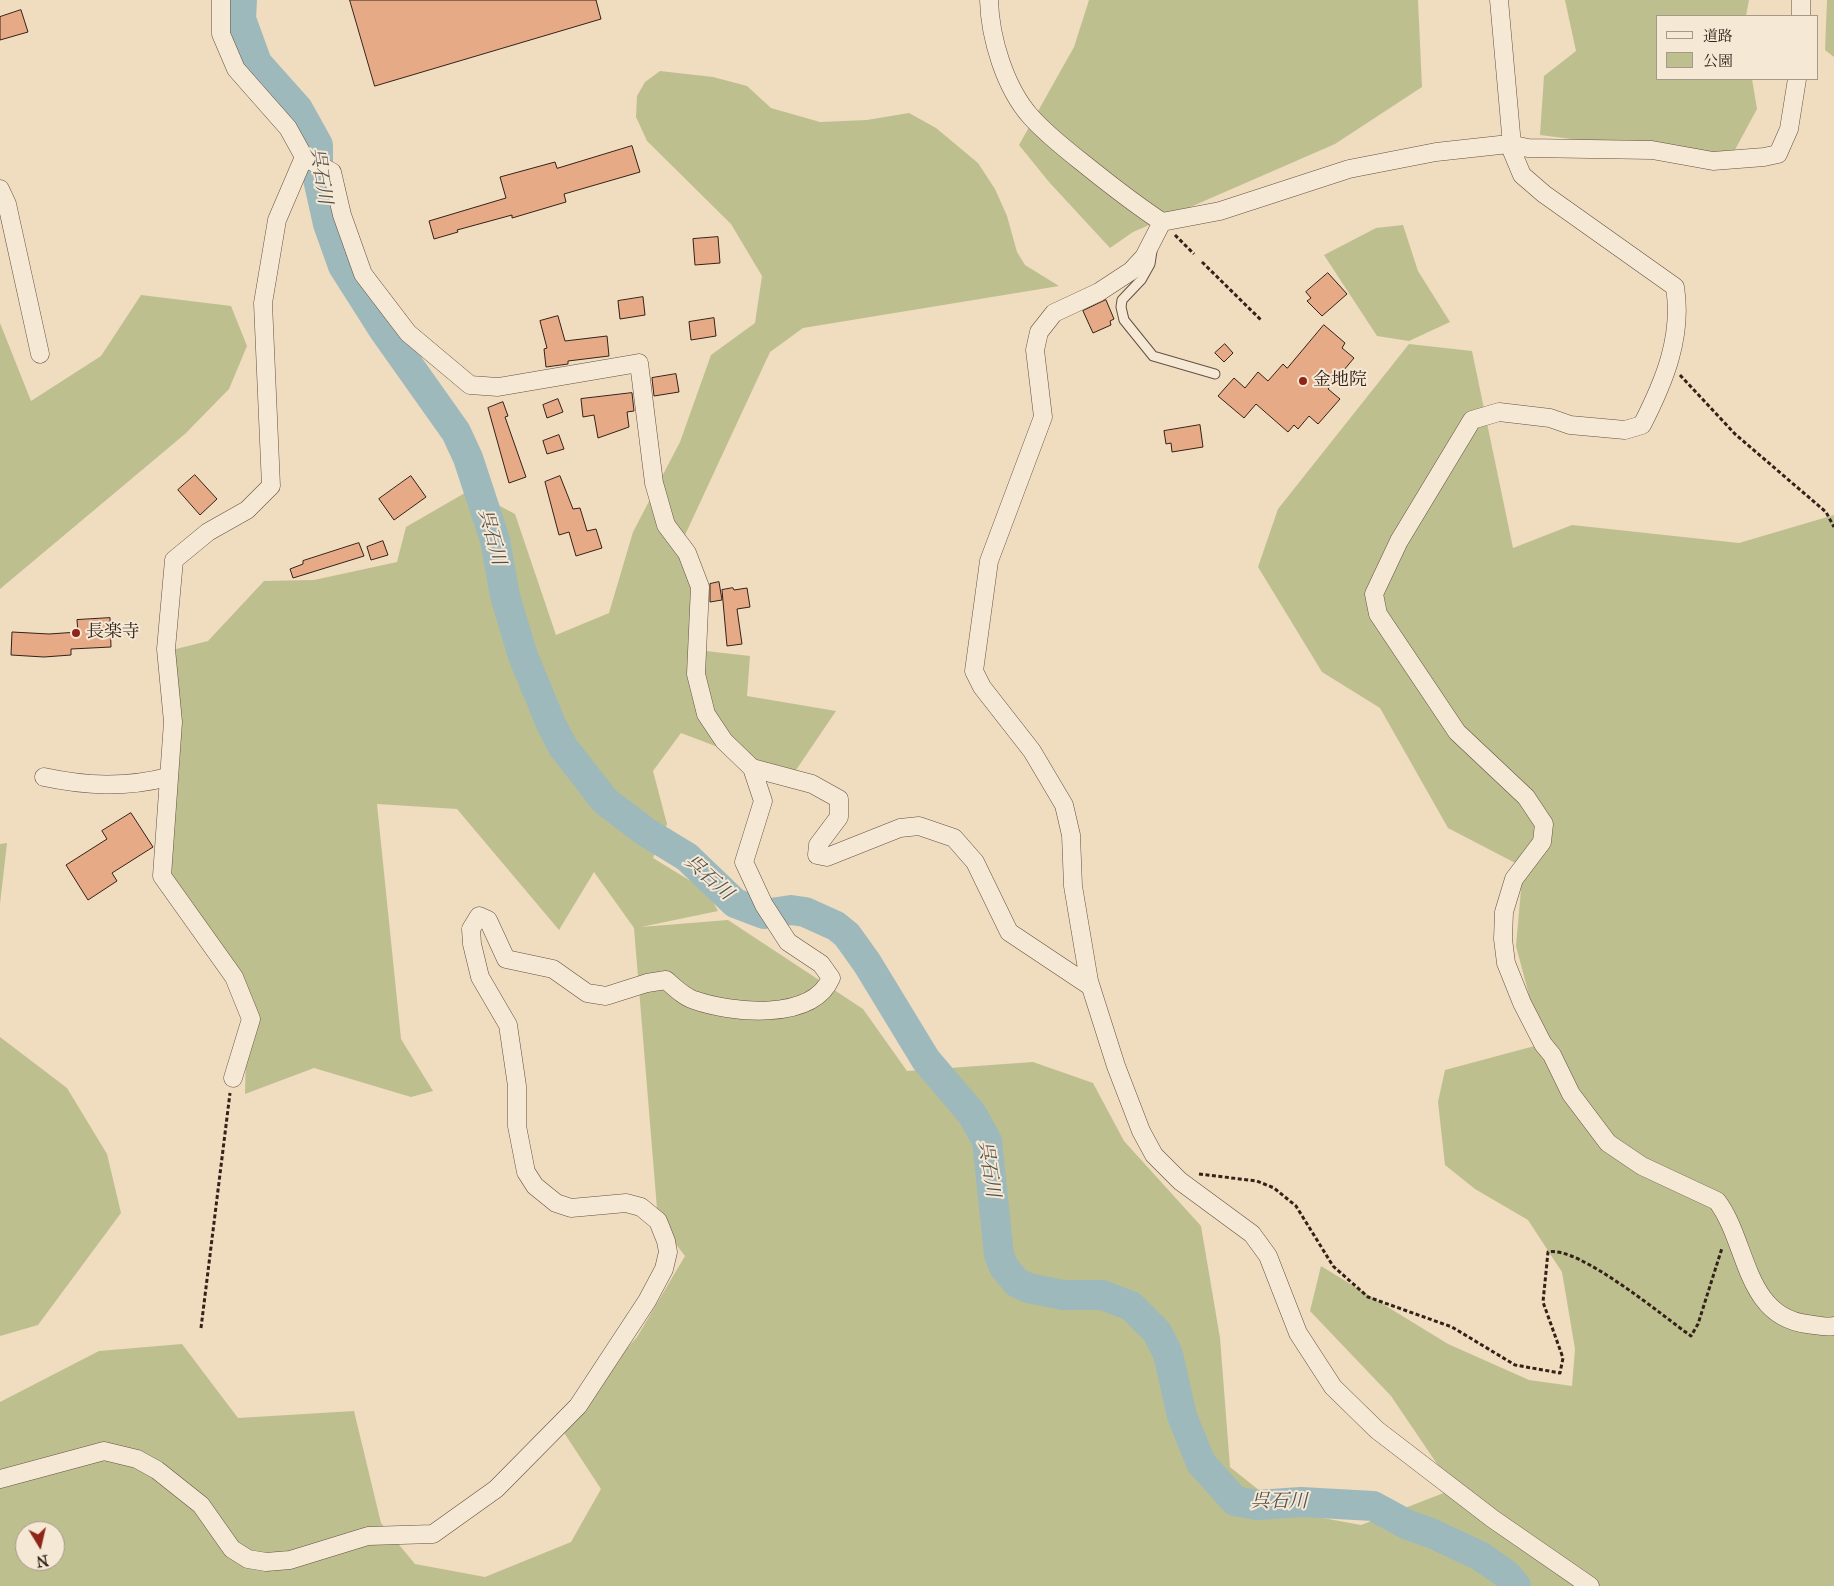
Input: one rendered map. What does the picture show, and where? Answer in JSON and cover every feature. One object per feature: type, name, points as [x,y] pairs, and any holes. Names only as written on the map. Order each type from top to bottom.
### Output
[{"type":"street","points":[[0,1480],[104,1452],[137,1459],[157,1470],[200,1505],[232,1548],[248,1558],[266,1562],[290,1560],[368,1536],[432,1534],[496,1489],[578,1406],[647,1301],[664,1269],[668,1252],[658,1221],[641,1207],[626,1203],[571,1208],[556,1203],[535,1186],[526,1172],[517,1126],[517,1086],[508,1025],[480,977],[471,929],[479,916],[488,920],[506,959],[553,968],[587,993],[606,996],[648,982],[666,980],[693,1000],[738,1010],[774,1011],[802,1004],[827,988],[832,978],[821,964],[788,942],[764,905],[744,862],[763,801],[752,768],[724,741],[706,714],[696,674],[700,587],[687,552],[666,525],[654,483],[639,363],[498,387],[470,385],[408,333],[363,274],[342,215],[332,172],[306,157],[288,128],[236,69],[221,34],[221,0]]},
{"type":"street","points":[[989,0],[998,54],[1018,98],[1030,116],[1061,146],[1132,202],[1162,222],[1220,211],[1349,169],[1436,152],[1510,145],[1528,148],[1652,150],[1712,160],[1764,157],[1778,154],[1789,129],[1797,80]]},
{"type":"street","points":[[1500,0],[1510,145],[1522,175],[1536,188],[1675,287],[1678,306],[1670,363],[1662,386],[1642,426],[1625,430],[1570,425],[1550,418],[1499,412],[1472,420],[1399,541],[1374,594],[1376,608],[1387,628],[1457,732],[1526,797],[1544,824],[1542,842],[1514,879],[1504,912],[1503,939],[1506,964],[1522,1003],[1543,1044],[1552,1055],[1571,1094],[1608,1143],[1642,1166],[1717,1201],[1725,1212],[1748,1274],[1763,1299],[1787,1320],[1834,1326]]},
{"type":"street","points":[[1801,15],[1802,0]]},
{"type":"street","points":[[233,1078],[251,1019],[234,977],[162,876],[173,722],[166,649],[174,560],[208,532],[247,510],[271,486],[263,303],[277,220],[306,157]]},
{"type":"street","points":[[0,189],[7,204],[40,354]]},
{"type":"street","points":[[1162,222],[1144,257],[1131,271],[1099,292],[1054,313],[1039,332],[1035,350],[1043,417],[989,561],[975,648],[974,671],[982,687],[1032,751],[1064,805],[1072,835],[1073,886],[1090,986],[1140,1131],[1154,1156],[1171,1172],[1252,1234],[1268,1256],[1298,1333],[1333,1387],[1377,1430],[1493,1520],[1590,1586]]},
{"type":"street","points":[[752,768],[812,784],[839,799],[840,817],[818,845],[817,855],[827,856],[900,828],[920,826],[954,838],[976,862],[1010,932],[1090,986]]},
{"type":"street","points":[[44,778],[106,786],[140,784],[168,777]]},
{"type":"lane","points":[[1154,239],[1150,264],[1141,280],[1122,300],[1121,307],[1124,320],[1153,356],[1215,374]]},
{"type":"path","points":[[1162,222],[1194,254]]},
{"type":"path","points":[[1202,262],[1262,320]]},
{"type":"path","points":[[1670,363],[1735,434],[1826,512],[1834,527]]},
{"type":"path","points":[[201,1328],[233,1078]]},
{"type":"path","points":[[1171,1172],[1227,1176],[1274,1188],[1296,1206],[1333,1266],[1368,1297],[1452,1327],[1514,1365],[1560,1373],[1563,1358],[1543,1302],[1548,1252],[1555,1251],[1571,1256],[1625,1286],[1691,1336],[1698,1324],[1723,1242]]},
{"type":"green space","points":[[1089,0],[1418,0],[1422,87],[1335,144],[1133,232],[1110,248],[1049,182],[1019,145],[1074,47]]},
{"type":"green space","points":[[1565,0],[1749,0],[1746,15],[1656,15],[1656,80],[1752,80],[1757,109],[1730,159],[1540,135],[1544,76],[1576,51]]},
{"type":"green space","points":[[1827,0],[1834,0],[1834,57],[1825,50]]},
{"type":"green space","points":[[660,71],[713,77],[747,86],[771,108],[820,122],[867,120],[909,113],[936,128],[978,163],[995,189],[1007,216],[1017,252],[1025,265],[1059,286],[803,328],[770,352],[685,535],[697,650],[750,656],[747,696],[836,711],[796,770],[739,755],[681,733],[653,771],[667,824],[653,858],[707,891],[718,911],[641,927],[728,920],[863,1009],[907,1071],[1033,1062],[1093,1083],[1124,1141],[1201,1226],[1220,1338],[1230,1467],[1285,1511],[1361,1525],[1454,1489],[1391,1396],[1310,1311],[1321,1266],[1448,1344],[1529,1380],[1572,1386],[1575,1349],[1562,1272],[1528,1220],[1475,1189],[1445,1165],[1438,1102],[1445,1070],[1542,1044],[1516,946],[1523,867],[1448,828],[1380,708],[1322,672],[1258,567],[1278,509],[1409,344],[1472,351],[1513,548],[1572,525],[1739,543],[1834,515],[1834,1586],[0,1586],[0,1402],[99,1351],[182,1344],[238,1418],[354,1411],[381,1523],[415,1564],[485,1577],[571,1542],[601,1489],[559,1425],[637,1337],[685,1256],[658,1221],[634,928],[594,872],[559,930],[457,809],[377,804],[401,1039],[433,1091],[411,1097],[314,1068],[245,1094],[247,1009],[162,876],[171,739],[160,653],[208,641],[264,581],[314,580],[397,562],[406,527],[470,490],[515,514],[556,635],[609,613],[633,532],[680,442],[711,355],[755,323],[762,276],[731,224],[647,141],[636,117],[637,96],[645,82]]},
{"type":"green space","points":[[1403,225],[1418,271],[1450,322],[1409,341],[1377,336],[1324,255],[1376,228]]},
{"type":"green space","points":[[141,295],[231,306],[247,346],[229,389],[185,434],[0,589],[0,323],[31,401],[101,356]]},
{"type":"green space","points":[[7,843],[0,904],[0,844]]},
{"type":"green space","points":[[0,1037],[67,1088],[107,1154],[121,1213],[38,1325],[0,1336]]},
{"type":"building","points":[[350,0],[596,0],[601,19],[375,86]]},
{"type":"building","points":[[21,10],[28,32],[0,40],[0,17]]},
{"type":"building","points":[[632,146],[640,172],[564,194],[566,202],[512,218],[512,215],[457,230],[458,232],[434,239],[429,221],[506,198],[500,177],[555,162],[557,168]]},
{"type":"building","points":[[718,237],[720,263],[695,265],[693,239]]},
{"type":"building","points":[[1328,273],[1347,294],[1322,316],[1307,301],[1311,298],[1306,292]]},
{"type":"building","points":[[643,297],[645,315],[620,319],[618,301]]},
{"type":"building","points":[[1106,300],[1114,319],[1110,321],[1111,325],[1093,333],[1083,311]]},
{"type":"building","points":[[558,316],[565,341],[607,336],[609,356],[568,361],[568,364],[546,367],[544,349],[547,348],[540,321]]},
{"type":"building","points":[[714,318],[716,336],[691,340],[689,322]]},
{"type":"building","name":"金地院","points":[[1324,325],[1345,343],[1342,348],[1354,358],[1328,389],[1340,399],[1318,424],[1309,416],[1298,429],[1294,425],[1288,432],[1256,404],[1244,418],[1218,396],[1234,378],[1245,388],[1258,372],[1268,381],[1283,364],[1287,368]]},
{"type":"building","points":[[1225,344],[1233,353],[1224,362],[1215,353]]},
{"type":"building","points":[[676,374],[679,392],[654,396],[652,378]]},
{"type":"building","points":[[632,393],[634,411],[627,412],[629,427],[598,438],[594,415],[583,417],[581,399]]},
{"type":"building","points":[[558,399],[563,412],[547,418],[543,405]]},
{"type":"building","points":[[503,402],[508,416],[505,417],[526,477],[509,483],[488,408]]},
{"type":"building","points":[[1200,425],[1203,447],[1172,452],[1171,443],[1166,444],[1164,431]]},
{"type":"building","points":[[559,435],[564,449],[547,454],[543,441]]},
{"type":"building","points":[[195,475],[217,499],[200,515],[178,490]]},
{"type":"building","points":[[411,476],[426,497],[394,520],[379,499]]},
{"type":"building","points":[[560,476],[573,509],[580,508],[587,531],[596,529],[602,548],[576,556],[569,532],[559,535],[545,482]]},
{"type":"building","points":[[383,541],[388,555],[371,560],[367,547]]},
{"type":"building","points":[[359,543],[364,556],[293,578],[290,569],[303,564],[303,561]]},
{"type":"building","points":[[719,582],[722,600],[710,602],[710,584]]},
{"type":"building","points":[[733,588],[734,590],[747,588],[750,607],[737,609],[742,644],[727,646],[722,590]]},
{"type":"building","points":[[110,618],[111,647],[71,649],[71,655],[44,657],[11,655],[12,632],[49,634],[78,632],[77,620]]},
{"type":"building","points":[[131,813],[153,847],[112,873],[117,881],[88,900],[66,865],[107,839],[102,831]]},
{"type":"waterway","name":"呉石川","points":[[242,0],[241,19],[257,63],[298,109],[318,145],[318,179],[328,224],[343,266],[383,329],[456,432],[468,458],[495,540],[505,596],[523,656],[551,724],[563,747],[605,801],[646,832],[687,857],[735,903],[764,914],[791,910],[805,912],[836,926],[847,935],[867,963],[926,1060],[972,1114],[987,1141],[999,1255],[1004,1267],[1016,1282],[1028,1288],[1063,1295],[1102,1295],[1131,1306],[1157,1332],[1168,1354],[1182,1416],[1201,1463],[1235,1501],[1257,1505],[1301,1502],[1373,1506],[1408,1525],[1431,1533],[1480,1556],[1506,1574],[1516,1586]]},
{"type":"place","name":"金地院","points":[[1303,381]]},
{"type":"place","name":"長楽寺","points":[[76,633]]}]
